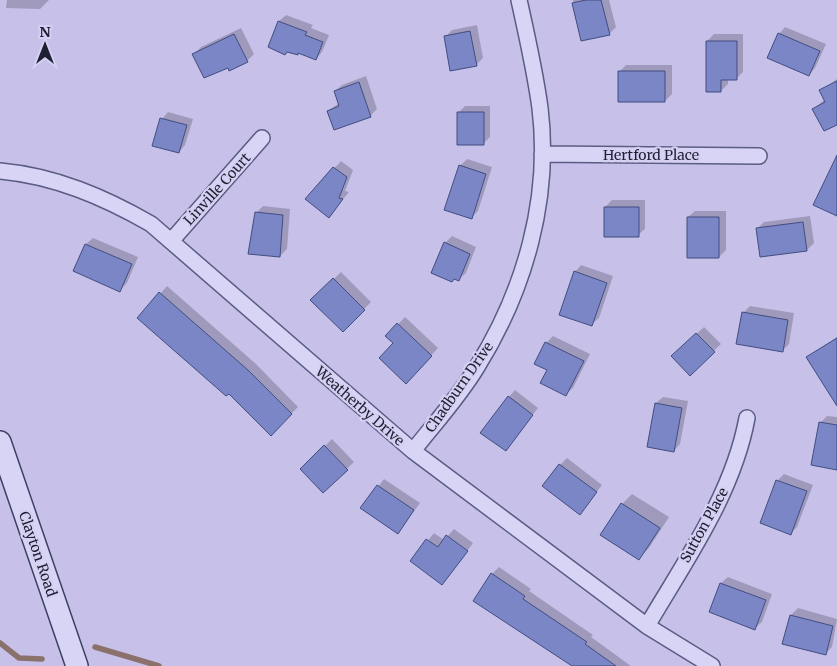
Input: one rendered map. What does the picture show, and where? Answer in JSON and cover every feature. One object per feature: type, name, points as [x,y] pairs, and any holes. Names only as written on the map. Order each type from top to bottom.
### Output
[{"type":"street","name":"Chadburn Drive","points":[[413,451],[476,369],[499,330],[517,288],[530,244],[539,200],[542,154],[540,109],[519,0]]},
{"type":"street","name":"Linville Court","points":[[172,240],[262,138]]},
{"type":"street","name":"Hertford Place","points":[[542,154],[759,156]]},
{"type":"street","name":"Weatherby Drive","points":[[0,171],[44,179],[80,189],[115,204],[151,224],[172,240],[413,451],[646,626],[712,666]]},
{"type":"street","name":"Sutton Place","points":[[646,626],[696,543],[728,481],[742,447],[747,418]]},
{"type":"street","name":"Clayton Road","points":[[0,442],[77,666]]},
{"type":"building","points":[[586,0],[601,0],[610,35],[581,41],[572,3]]},
{"type":"building","points":[[278,21],[307,32],[305,35],[323,42],[316,60],[298,53],[298,55],[287,52],[285,55],[268,47]]},
{"type":"building","points":[[470,31],[477,66],[450,71],[444,36]]},
{"type":"building","points":[[778,33],[820,51],[809,76],[767,58]]},
{"type":"building","points":[[234,34],[248,62],[229,71],[228,68],[204,78],[192,54]]},
{"type":"building","points":[[706,41],[737,41],[737,80],[721,80],[721,92],[706,92]]},
{"type":"building","points":[[618,71],[665,71],[665,102],[618,102]]},
{"type":"building","points":[[837,81],[837,125],[824,131],[812,109],[825,102],[819,90]]},
{"type":"building","points":[[359,82],[371,117],[334,130],[327,111],[339,106],[334,91]]},
{"type":"building","points":[[457,112],[484,112],[484,145],[457,145]]},
{"type":"building","points":[[160,118],[187,125],[179,153],[152,146]]},
{"type":"building","points":[[837,155],[837,216],[813,205]]},
{"type":"building","points":[[459,165],[486,174],[472,219],[444,210]]},
{"type":"building","points":[[333,167],[347,177],[339,198],[343,199],[329,218],[305,199]]},
{"type":"building","points":[[604,207],[639,207],[639,237],[604,237]]},
{"type":"building","points":[[255,212],[283,215],[280,257],[248,254]]},
{"type":"building","points":[[687,217],[719,217],[719,258],[687,258]]},
{"type":"building","points":[[803,222],[807,251],[760,257],[756,228]]},
{"type":"building","points":[[444,242],[470,254],[459,281],[454,279],[452,282],[431,273]]},
{"type":"building","points":[[85,244],[132,264],[120,292],[73,271]]},
{"type":"building","points":[[574,271],[607,283],[592,326],[559,315]]},
{"type":"building","points":[[333,278],[365,310],[343,332],[310,300]]},
{"type":"building","points":[[159,292],[249,371],[292,414],[271,436],[229,394],[226,396],[137,318]]},
{"type":"building","points":[[742,312],[788,320],[783,352],[736,344]]},
{"type":"building","points":[[397,323],[432,356],[406,384],[379,358],[393,343],[385,336]]},
{"type":"building","points":[[696,333],[715,352],[690,376],[671,356]]},
{"type":"building","points":[[837,338],[837,406],[806,357]]},
{"type":"building","points":[[545,342],[584,361],[566,396],[540,383],[547,370],[534,364]]},
{"type":"building","points":[[508,396],[533,415],[506,451],[480,433]]},
{"type":"building","points":[[655,403],[682,408],[674,452],[647,447]]},
{"type":"building","points":[[819,422],[837,425],[837,470],[811,465]]},
{"type":"building","points":[[324,445],[348,470],[323,493],[300,469]]},
{"type":"building","points":[[559,464],[597,492],[580,515],[542,486]]},
{"type":"building","points":[[776,480],[807,491],[791,535],[760,523]]},
{"type":"building","points":[[377,485],[414,510],[398,534],[360,508]]},
{"type":"building","points":[[621,503],[660,528],[639,560],[600,535]]},
{"type":"building","points":[[446,535],[468,551],[442,585],[410,561],[426,539],[438,547]]},
{"type":"building","points":[[491,573],[525,596],[523,599],[587,642],[585,644],[616,666],[572,666],[473,601]]},
{"type":"building","points":[[720,583],[766,600],[755,630],[709,612]]},
{"type":"building","points":[[790,615],[833,626],[826,655],[782,644]]},
{"type":"waterway","points":[[0,643],[19,658],[42,659]]},
{"type":"waterway","points":[[95,647],[159,666]]}]
